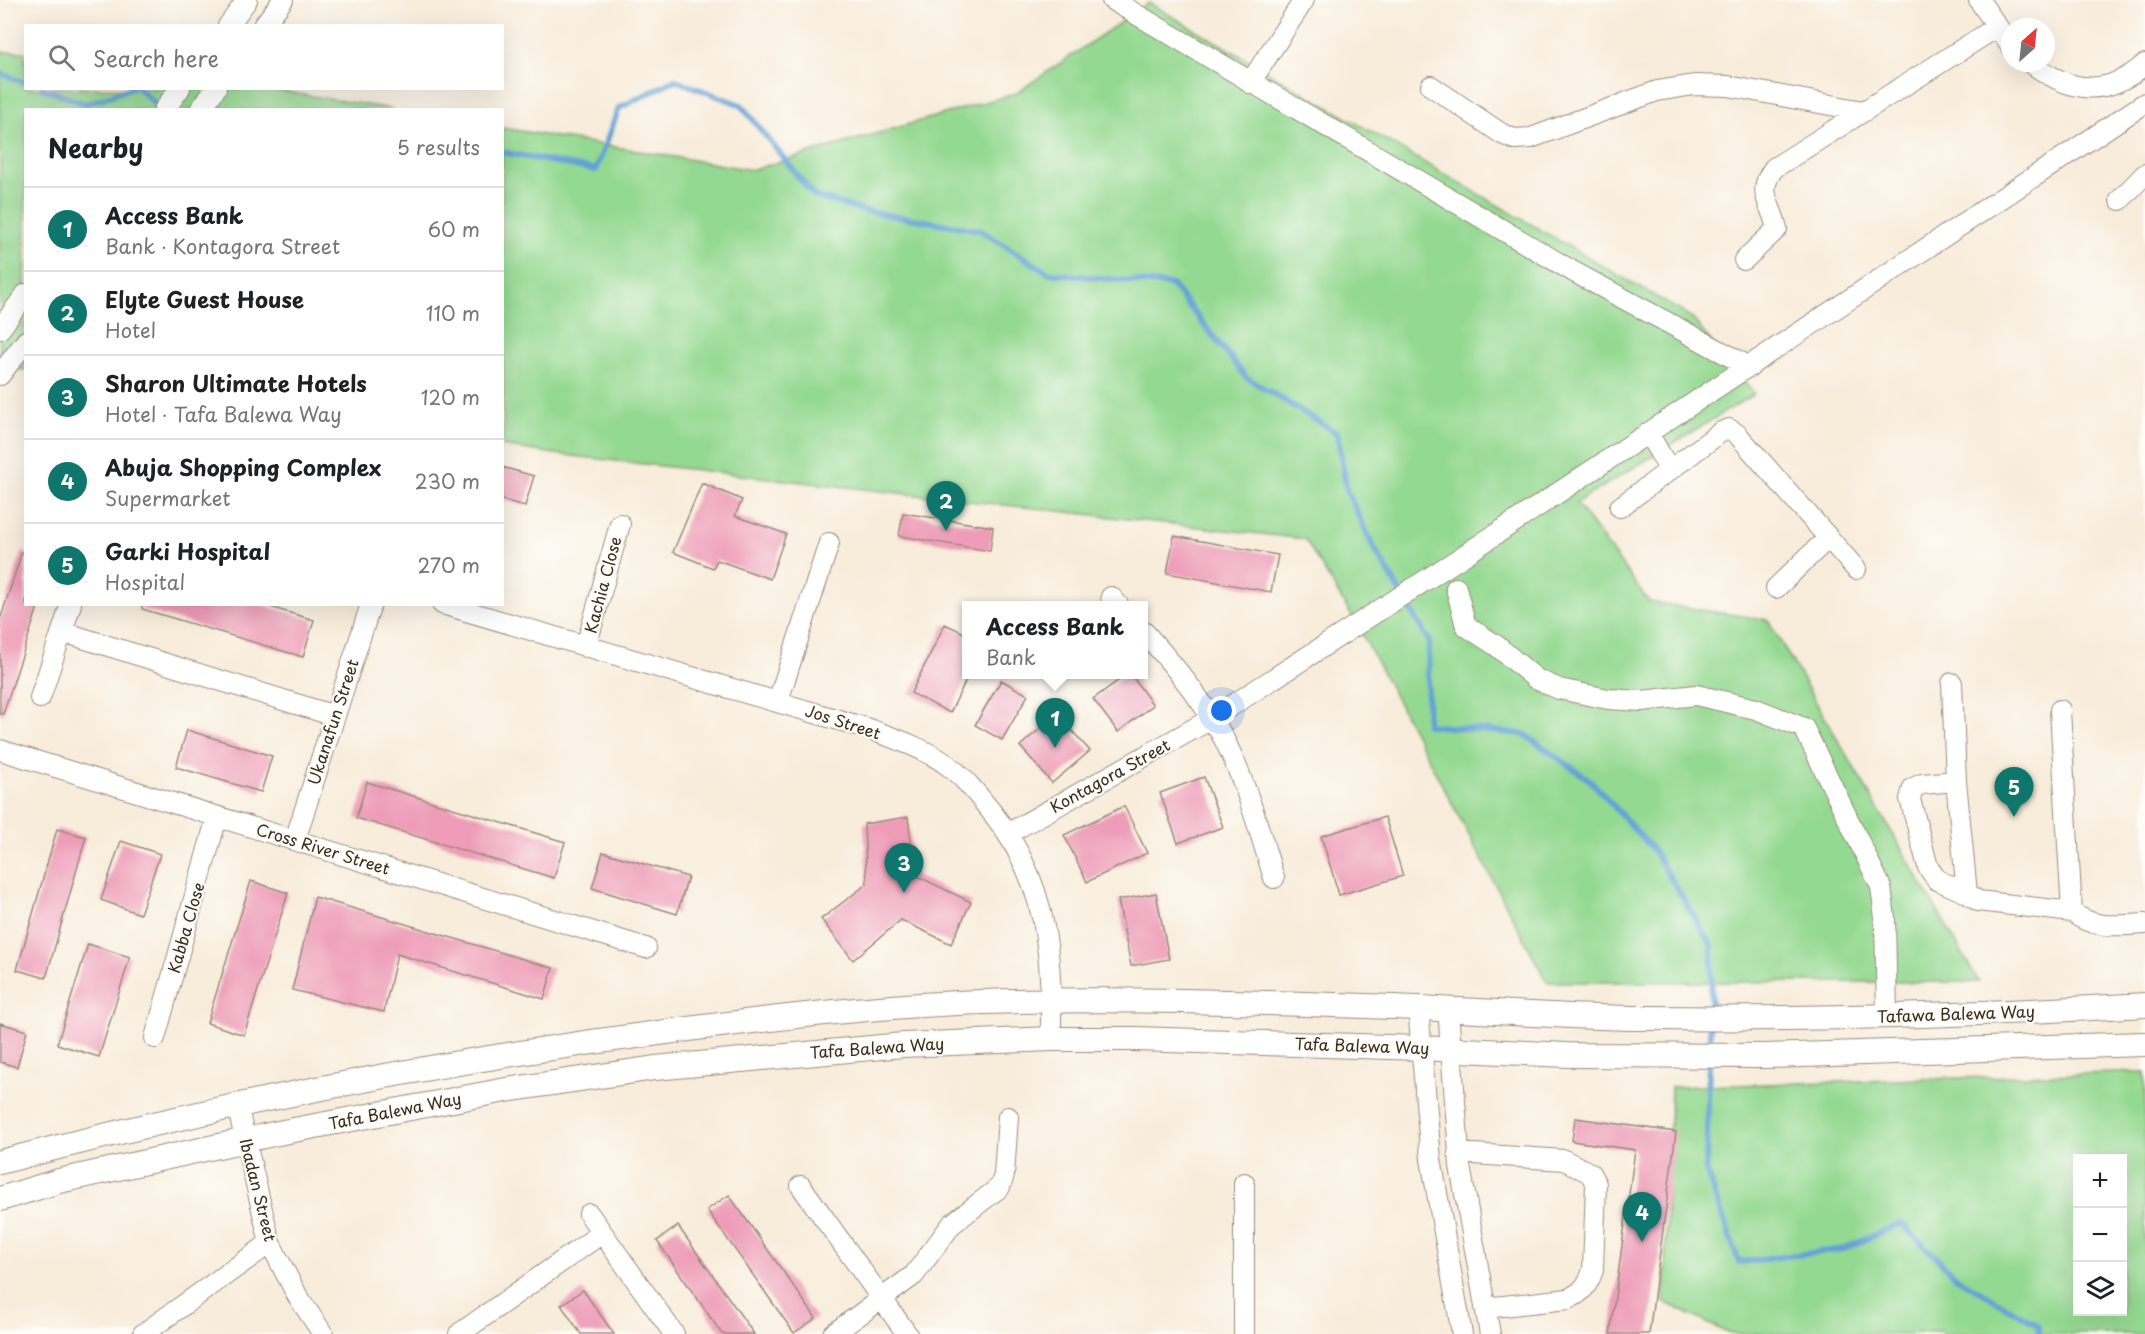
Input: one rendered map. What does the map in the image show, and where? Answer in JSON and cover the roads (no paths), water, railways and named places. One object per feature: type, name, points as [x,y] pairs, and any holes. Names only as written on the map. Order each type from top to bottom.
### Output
[{"type":"main road","points":[[0,1162],[116,1131],[504,1053],[894,1007],[1051,1001],[1448,1010]]},
{"type":"main road","name":"Tafawa Balewa Way","points":[[1448,1010],[1644,1018],[1766,1018],[2004,1014],[2145,1005]]},
{"type":"main road","name":"Tafa Balewa Way","points":[[0,1199],[59,1182],[506,1090],[655,1068],[903,1045],[1051,1038],[1420,1048],[1567,1055],[1767,1056],[2145,1044]]},
{"type":"street","points":[[229,24],[247,0]]},
{"type":"street","points":[[265,24],[283,0]]},
{"type":"street","points":[[1112,0],[1574,272],[1750,367]]},
{"type":"street","points":[[1250,83],[1304,0]]},
{"type":"street","points":[[1979,0],[2001,33]]},
{"type":"street","points":[[1744,260],[1777,229],[1764,196],[1765,179],[1774,168],[1997,27]]},
{"type":"street","points":[[2048,72],[2066,82],[2085,88],[2105,88],[2135,73],[2145,64]]},
{"type":"street","points":[[1431,86],[1502,134],[1514,139],[1531,138],[1657,91],[1694,85],[1728,86],[1863,111]]},
{"type":"street","points":[[165,108],[179,90]]},
{"type":"street","points":[[201,108],[215,90]]},
{"type":"street","name":"Kontagora Street","points":[[1009,833],[1211,719],[1750,367],[2145,103]]},
{"type":"street","points":[[2120,200],[2145,174]]},
{"type":"street","points":[[0,329],[24,297]]},
{"type":"street","points":[[0,375],[24,344]]},
{"type":"street","points":[[1620,507],[1720,432],[1729,429],[1737,434],[1856,569]]},
{"type":"street","points":[[1648,433],[1670,469]]},
{"type":"street","name":"Kachia Close","points":[[586,647],[620,524]]},
{"type":"street","points":[[1776,588],[1828,538]]},
{"type":"street","points":[[778,701],[829,543]]},
{"type":"street","points":[[1456,588],[1466,626],[1497,646],[1536,679],[1559,689],[1608,699],[1631,700],[1696,695],[1756,709],[1804,728],[1881,887],[1885,918],[1887,1016]]},
{"type":"street","points":[[40,698],[70,606]]},
{"type":"street","name":"Ukanafun Street","points":[[295,840],[369,606]]},
{"type":"street","name":"Jos Street","points":[[449,606],[867,728],[912,746],[946,764],[975,791],[1009,833],[1032,877],[1046,928],[1051,1038]]},
{"type":"street","points":[[63,632],[335,716]]},
{"type":"street","points":[[1148,638],[1211,719],[1239,773],[1274,878]]},
{"type":"street","points":[[1952,684],[1956,781],[1967,893]]},
{"type":"street","points":[[2060,710],[2072,912]]},
{"type":"street","name":"Cross River Street","points":[[0,750],[646,948]]},
{"type":"street","points":[[1956,781],[1922,784],[1913,788],[1910,799],[1928,867],[1937,880],[1967,893],[1978,902],[2072,912],[2083,921],[2097,926],[2145,924]]},
{"type":"street","name":"Kabba Close","points":[[154,1038],[217,817]]},
{"type":"street","points":[[1418,1008],[1431,1159],[1462,1334]]},
{"type":"street","points":[[1448,1010],[1458,1153],[1490,1334]]},
{"type":"street","name":"Ibadan Street","points":[[237,1105],[270,1243],[297,1295],[323,1334]]},
{"type":"street","points":[[833,1334],[914,1275],[952,1224],[992,1196],[1000,1187],[1004,1175],[1008,1117]]},
{"type":"street","points":[[1458,1153],[1564,1160],[1590,1173],[1596,1184],[1593,1270],[1584,1288],[1568,1299],[1485,1308]]},
{"type":"street","points":[[1244,1183],[1244,1334]]},
{"type":"street","points":[[801,1186],[907,1334]]},
{"type":"street","points":[[589,1214],[674,1334]]},
{"type":"street","points":[[459,1334],[602,1233]]},
{"type":"street","points":[[143,1334],[270,1243]]},
{"type":"waterway","points":[[0,73],[24,82]]},
{"type":"waterway","points":[[504,152],[596,170],[619,108],[675,80],[741,105],[814,196],[865,211],[980,230],[1049,273],[1172,285],[1246,377],[1337,433],[1347,491],[1373,546],[1429,641],[1427,725],[1524,734],[1591,781],[1654,851],[1712,946],[1711,1013]]},
{"type":"waterway","points":[[48,90],[86,104],[126,90]]},
{"type":"waterway","points":[[140,90],[160,108]]},
{"type":"waterway","points":[[1710,1024],[1710,1049]]},
{"type":"waterway","points":[[1709,1060],[1706,1170],[1739,1262],[1844,1249],[1901,1223],[1957,1278],[2038,1325],[2039,1334]]},
{"type":"place","name":"Elyte Guest House","points":[[946,531]]},
{"type":"place","name":"Access Bank","points":[[1055,748]]},
{"type":"place","name":"Garki Hospital","points":[[2014,817]]},
{"type":"place","name":"Sharon Ultimate Hotels","points":[[904,893]]},
{"type":"place","name":"Abuja Shopping Complex","points":[[1642,1242]]}]
